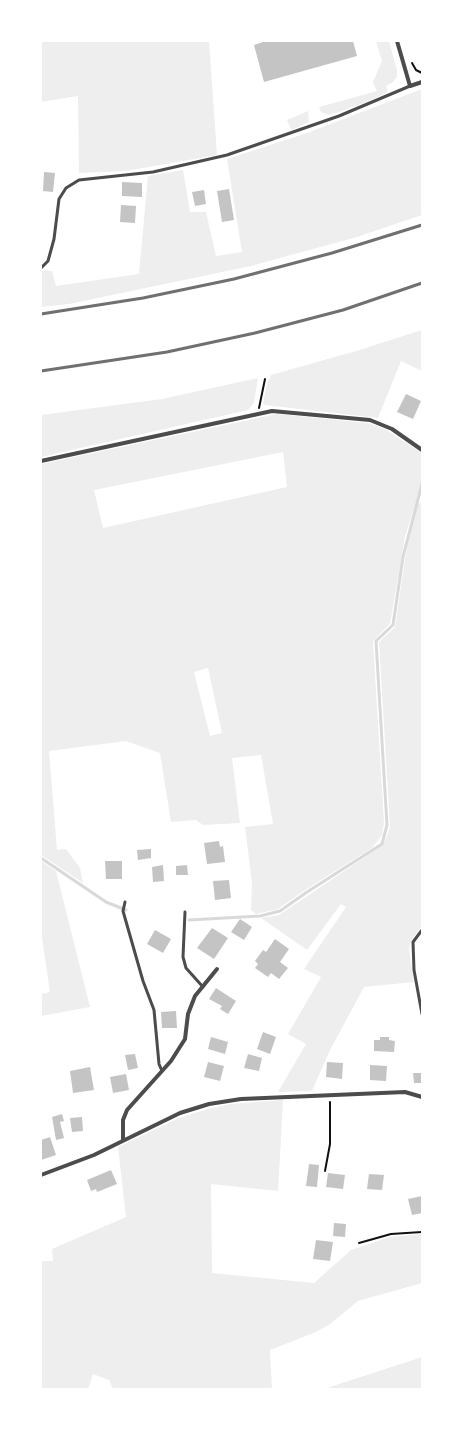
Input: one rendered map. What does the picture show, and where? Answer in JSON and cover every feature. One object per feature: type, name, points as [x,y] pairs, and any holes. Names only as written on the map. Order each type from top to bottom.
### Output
[{"type":"street","points":[[397,41],[410,86],[422,82]]},
{"type":"street","points":[[41,460],[258,413],[283,411],[370,420],[392,429],[422,450]]},
{"type":"street","points":[[123,1140],[123,1120],[126,1110],[162,1071],[185,1039],[188,1014],[195,996],[217,969]]},
{"type":"street","points":[[41,1175],[94,1155],[180,1113],[209,1104],[241,1099],[405,1092],[422,1097]]},
{"type":"lane","points":[[41,268],[48,261],[54,239],[59,199],[66,188],[79,180],[153,172],[227,155],[339,116],[410,86]]},
{"type":"lane","points":[[125,902],[124,912],[143,981],[154,1010],[159,1064],[162,1071]]},
{"type":"lane","points":[[185,912],[183,957],[186,968],[203,986]]},
{"type":"lane","points":[[422,930],[413,942],[414,970],[422,1014]]},
{"type":"path","points":[[411,62],[416,70],[422,73]]},
{"type":"path","points":[[258,413],[265,379]]},
{"type":"path","points":[[325,1171],[330,1144],[331,1095]]},
{"type":"path","points":[[359,1243],[391,1234],[422,1232]]},
{"type":"shaded area","points":[[41,41],[209,41],[217,155],[126,171],[79,173],[78,96],[41,102]]},
{"type":"shaded area","points":[[376,41],[389,41],[397,70],[397,77],[393,82],[386,86],[388,92],[364,103],[333,114],[329,115],[321,112],[319,107],[377,91],[373,82],[382,61]]},
{"type":"shaded area","points":[[422,89],[422,215],[357,237],[251,266],[69,304],[41,307],[42,271],[52,271],[56,286],[139,274],[148,176],[183,170],[190,212],[206,212],[216,256],[242,252],[227,159],[307,133]]},
{"type":"shaded area","points":[[308,111],[309,122],[291,130],[287,120]]},
{"type":"shaded area","points":[[422,330],[422,371],[401,361],[378,418],[265,405],[263,403],[267,384],[271,375],[356,351]]},
{"type":"shaded area","points":[[258,378],[254,403],[248,410],[41,457],[41,415],[162,399]]},
{"type":"shaded area","points":[[277,414],[368,423],[385,429],[422,453],[422,482],[405,537],[390,624],[373,641],[384,823],[382,835],[372,848],[305,890],[278,909],[256,914],[251,910],[252,883],[245,827],[273,824],[261,755],[232,758],[240,823],[203,825],[196,820],[171,822],[160,753],[126,741],[49,751],[57,850],[66,849],[80,868],[83,883],[41,855],[41,464]],"holes":[[[283,452],[287,487],[103,528],[94,490]],[[208,668],[222,733],[210,736],[194,672]]]},
{"type":"shaded area","points":[[421,502],[422,926],[411,940],[409,949],[414,982],[364,987],[330,1050],[312,1091],[278,1092],[306,1044],[288,1034],[321,977],[304,969],[346,907],[341,904],[307,950],[261,918],[279,915],[383,845],[387,836],[390,826],[379,642],[395,627],[405,559],[417,505]]},
{"type":"shaded area","points":[[41,861],[56,871],[90,1007],[41,1016],[41,994],[50,992],[41,931]]},
{"type":"shaded area","points":[[283,1100],[278,1191],[211,1184],[212,1273],[314,1283],[351,1250],[390,1237],[422,1234],[422,1283],[358,1301],[330,1324],[316,1332],[270,1350],[272,1389],[113,1389],[109,1380],[93,1374],[88,1389],[41,1389],[41,1261],[53,1261],[52,1249],[126,1217],[118,1147],[179,1118],[207,1109],[231,1104]]},
{"type":"shaded area","points":[[422,1357],[422,1389],[324,1389]]},
{"type":"building","points":[[266,41],[353,41],[357,56],[264,82],[254,45]]},
{"type":"building","points":[[44,172],[55,173],[53,192],[43,191]]},
{"type":"building","points":[[122,182],[142,183],[142,197],[122,196]]},
{"type":"building","points":[[229,189],[234,220],[222,222],[217,191]]},
{"type":"building","points":[[204,190],[206,204],[195,206],[192,192]]},
{"type":"building","points":[[121,205],[136,206],[135,223],[120,222]]},
{"type":"building","points":[[406,394],[421,401],[413,419],[397,412]]},
{"type":"building","points":[[219,841],[220,847],[223,846],[225,862],[207,864],[204,843]]},
{"type":"building","points":[[151,849],[151,858],[138,860],[137,850]]},
{"type":"building","points":[[105,861],[122,861],[122,879],[106,879]]},
{"type":"building","points":[[163,865],[164,881],[153,882],[152,867]]},
{"type":"building","points":[[187,865],[188,875],[176,875],[176,866]]},
{"type":"building","points":[[229,880],[231,898],[215,900],[213,881]]},
{"type":"building","points":[[240,919],[252,927],[244,940],[231,932]]},
{"type":"building","points":[[212,928],[228,938],[214,959],[197,948]]},
{"type":"building","points":[[155,930],[171,939],[163,953],[147,944]]},
{"type":"building","points":[[275,939],[289,949],[280,962],[288,968],[279,979],[271,973],[268,977],[255,968],[258,964],[255,961],[263,950],[266,952]]},
{"type":"building","points":[[216,988],[236,1001],[228,1014],[220,1009],[222,1006],[209,999]]},
{"type":"building","points":[[176,1011],[177,1028],[162,1028],[161,1012]]},
{"type":"building","points":[[263,1032],[276,1037],[270,1054],[257,1049]]},
{"type":"building","points":[[211,1037],[228,1042],[225,1054],[208,1049]]},
{"type":"building","points":[[380,1037],[389,1037],[389,1040],[395,1041],[394,1052],[374,1051],[374,1040],[380,1040]]},
{"type":"building","points":[[135,1054],[138,1068],[128,1070],[125,1055]]},
{"type":"building","points":[[248,1054],[262,1058],[259,1071],[244,1068]]},
{"type":"building","points":[[208,1062],[224,1066],[220,1081],[204,1077]]},
{"type":"building","points":[[327,1062],[343,1063],[342,1079],[326,1077]]},
{"type":"building","points":[[370,1065],[387,1066],[386,1081],[370,1080]]},
{"type":"building","points":[[90,1067],[94,1090],[73,1093],[70,1071]]},
{"type":"building","points":[[413,1073],[422,1073],[422,1083],[414,1083]]},
{"type":"building","points":[[126,1074],[129,1090],[113,1093],[110,1077]]},
{"type":"building","points":[[62,1114],[64,1121],[60,1122],[64,1138],[56,1140],[52,1117]]},
{"type":"building","points":[[82,1117],[83,1131],[72,1132],[70,1118]]},
{"type":"building","points":[[50,1137],[56,1155],[41,1160],[41,1140]]},
{"type":"building","points":[[309,1164],[319,1165],[317,1187],[306,1186]]},
{"type":"building","points":[[111,1170],[117,1184],[97,1192],[96,1189],[91,1191],[87,1180]]},
{"type":"building","points":[[328,1173],[345,1175],[343,1189],[326,1187]]},
{"type":"building","points":[[369,1174],[384,1175],[382,1190],[367,1189]]},
{"type":"building","points":[[422,1196],[422,1213],[412,1215],[408,1199]]},
{"type":"building","points":[[334,1223],[346,1224],[345,1237],[333,1236]]},
{"type":"building","points":[[316,1240],[333,1242],[330,1261],[313,1259]]},
{"type":"waterway","points":[[189,920],[260,916],[280,911],[382,844],[387,825],[376,641],[393,625],[403,557],[422,484]]},
{"type":"waterway","points":[[41,858],[106,902],[126,910]]},
{"type":"railway","points":[[41,314],[143,298],[234,279],[332,253],[422,225]]},
{"type":"railway","points":[[41,371],[167,352],[255,333],[343,310],[422,283]]}]
